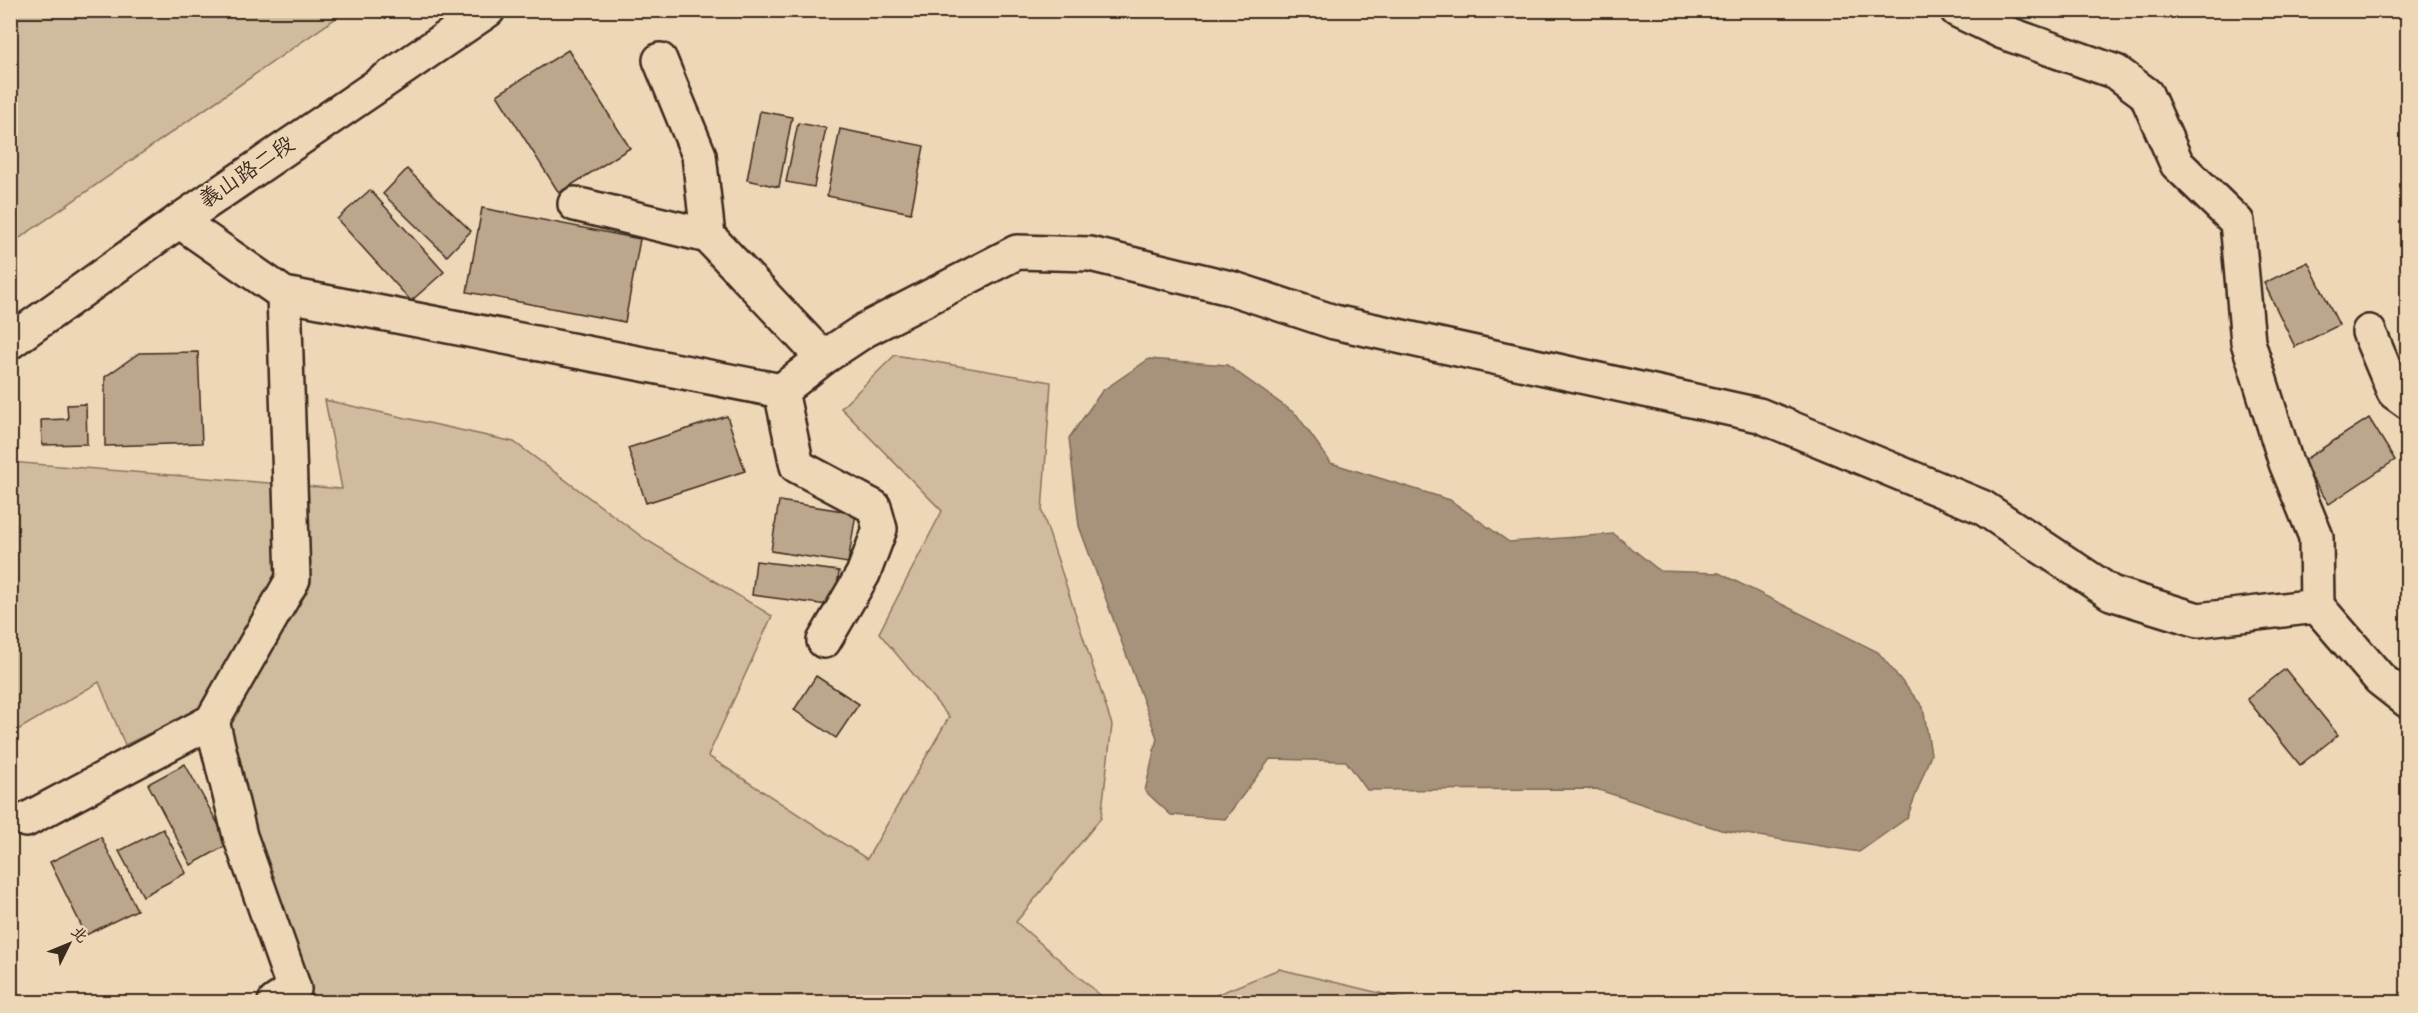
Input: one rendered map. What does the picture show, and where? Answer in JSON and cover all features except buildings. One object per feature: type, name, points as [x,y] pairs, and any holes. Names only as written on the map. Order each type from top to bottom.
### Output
[{"type":"street","name":"義山路二段","points":[[10,342],[179,221],[488,10]]},
{"type":"street","points":[[1957,10],[2003,32],[2116,72],[2146,94],[2177,164],[2237,222],[2248,342],[2286,463],[2316,537],[2317,606],[2380,679],[2408,701]]},
{"type":"street","points":[[660,60],[699,155],[708,236]]},
{"type":"street","points":[[575,204],[708,236],[823,358]]},
{"type":"street","points":[[179,221],[284,294],[781,391],[823,358],[865,330],[1017,252],[1090,254],[1234,289],[1334,322],[1759,416],[1982,507],[2111,593],[2198,620],[2317,606]]},
{"type":"street","points":[[26,820],[212,721],[293,579],[284,294]]},
{"type":"street","points":[[2369,332],[2394,392],[2408,402]]},
{"type":"street","points":[[781,391],[796,466],[874,507],[880,529],[863,574],[824,641]]},
{"type":"street","points":[[212,721],[240,836],[294,989],[275,1002]]},
{"type":"shaded area","points":[[11,10],[346,10],[346,11],[11,244]]},
{"type":"shaded area","points":[[895,355],[1051,382],[1042,512],[1112,725],[1101,818],[1016,922],[1108,1002],[305,1002],[309,1000],[256,854],[190,714],[125,745],[99,682],[11,734],[10,462],[342,489],[325,400],[514,442],[645,539],[772,616],[708,756],[867,859],[949,717],[879,633],[942,511],[841,408]]},
{"type":"shaded area","points":[[1149,359],[1227,365],[1297,415],[1331,463],[1450,500],[1509,542],[1614,534],[1660,571],[1719,573],[1878,652],[1923,707],[1931,754],[1907,818],[1859,852],[1721,830],[1596,789],[1367,790],[1346,761],[1270,759],[1225,819],[1171,815],[1145,791],[1157,738],[1079,526],[1069,438],[1102,391]]},
{"type":"shaded area","points":[[1279,969],[1417,1002],[1199,1002]]}]
